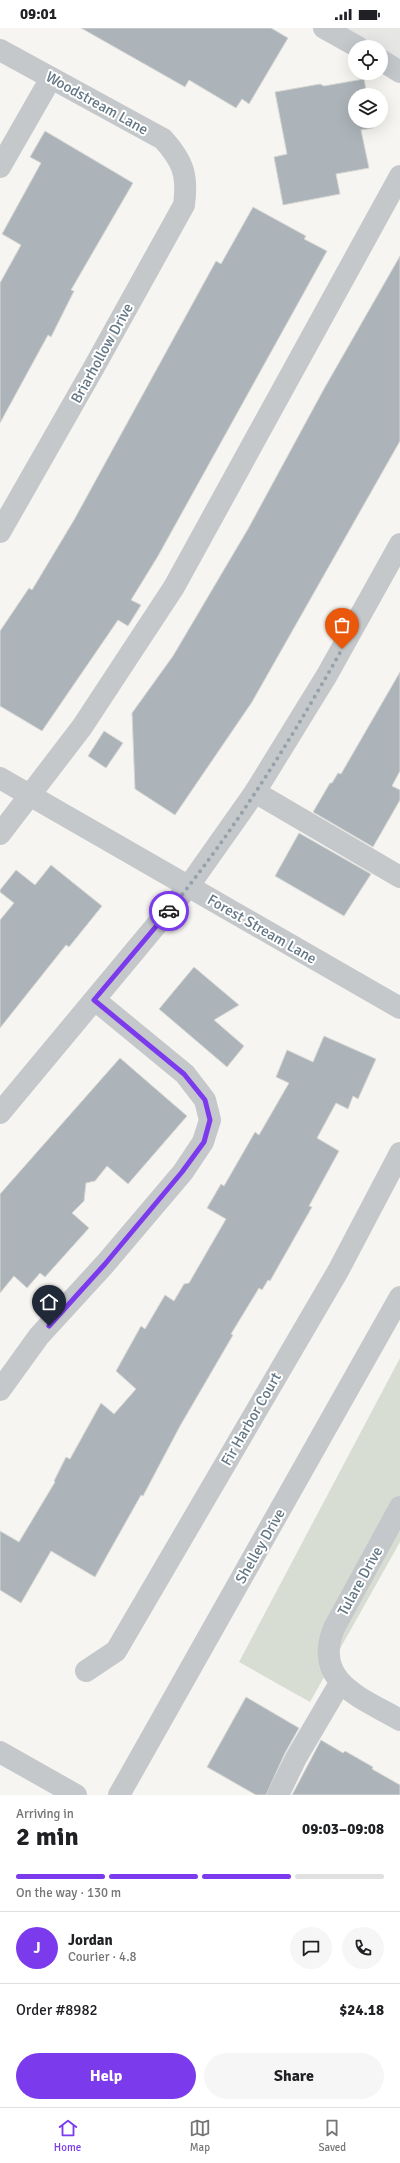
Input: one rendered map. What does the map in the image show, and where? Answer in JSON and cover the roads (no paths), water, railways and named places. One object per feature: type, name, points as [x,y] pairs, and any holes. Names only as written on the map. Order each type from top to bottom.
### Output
[{"type":"street","points":[[324,28],[348,41]]},
{"type":"street","name":"Woodstream Lane","points":[[0,50],[163,139],[175,152],[183,169]]},
{"type":"street","points":[[388,64],[400,72]]},
{"type":"street","points":[[0,167],[51,78]]},
{"type":"street","name":"Briarhollow Drive","points":[[0,532],[184,205],[186,187],[183,169]]},
{"type":"street","points":[[0,834],[82,727],[174,587],[400,176]]},
{"type":"street","points":[[0,1113],[188,887],[256,792],[327,675],[400,544]]},
{"type":"street","name":"Forest Stream Lane","points":[[0,778],[400,1008]]},
{"type":"street","points":[[256,792],[400,877]]},
{"type":"street","points":[[0,1390],[39,1336],[105,1264],[182,1172],[204,1142],[210,1120],[205,1100],[184,1074],[94,1000]]},
{"type":"street","name":"Fir Harbor Court","points":[[86,1671],[116,1652],[338,1271],[400,1153]]},
{"type":"street","name":"Shelley Drive","points":[[120,1795],[400,1297]]},
{"type":"street","name":"Tulare Drive","points":[[340,1684],[332,1671],[328,1657],[328,1642],[334,1628],[400,1507]]},
{"type":"street","points":[[278,1795],[296,1758],[340,1684],[400,1720]]},
{"type":"street","points":[[0,1752],[76,1795]]}]
